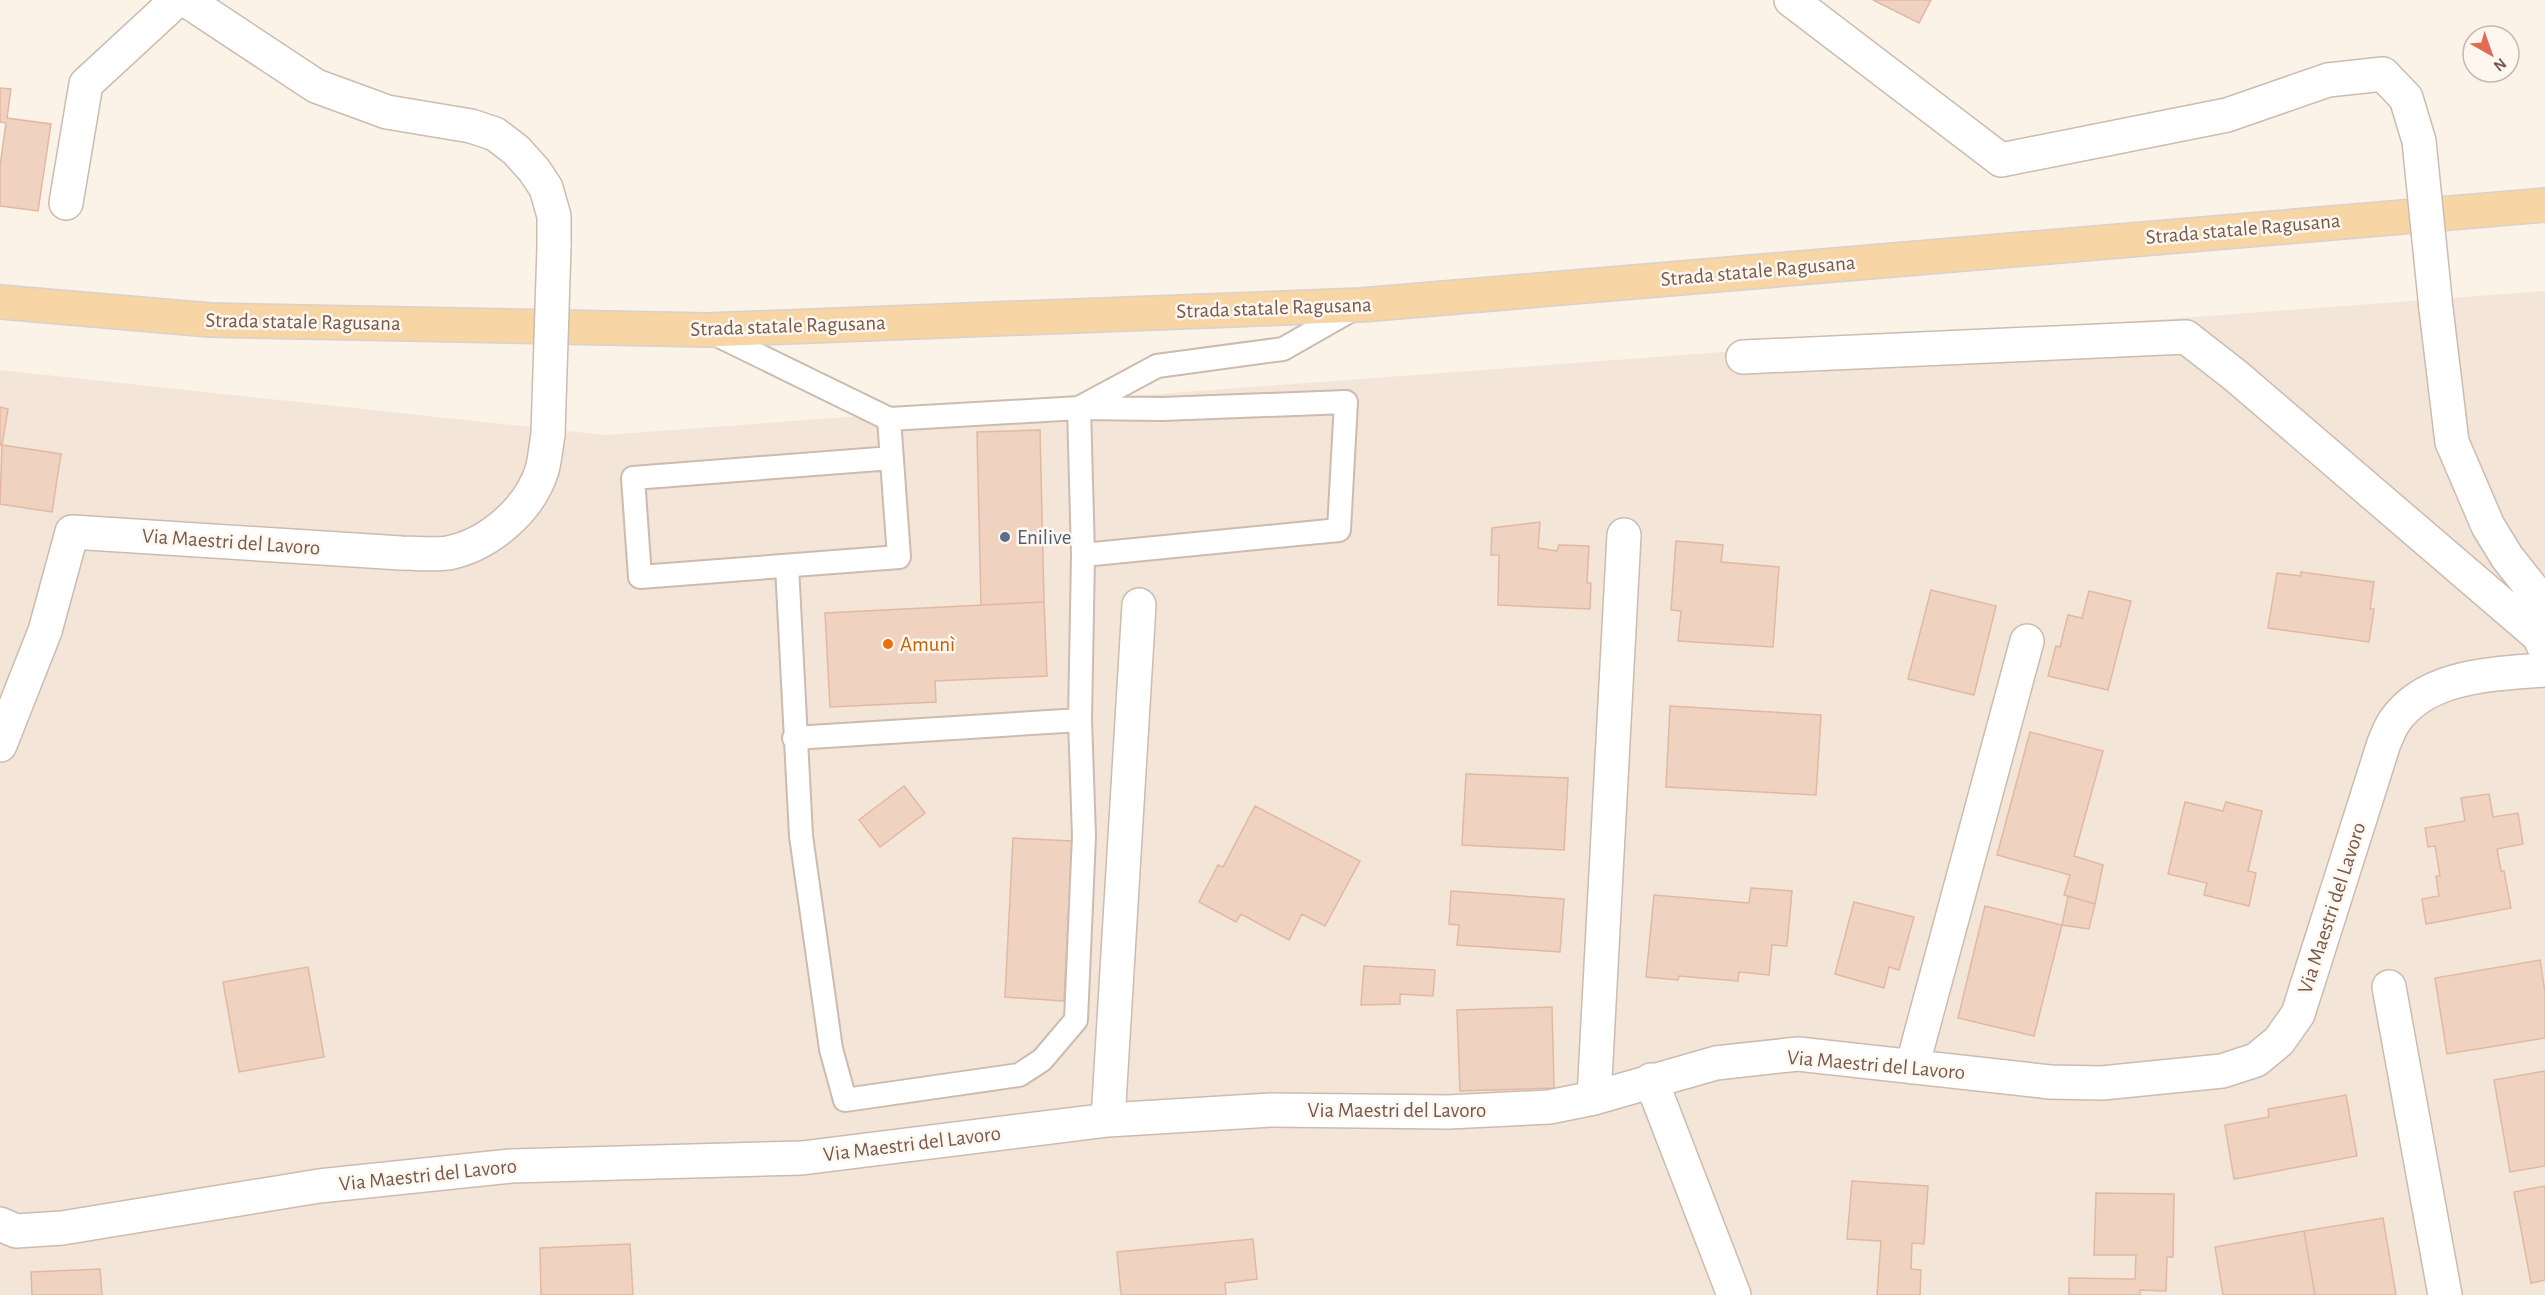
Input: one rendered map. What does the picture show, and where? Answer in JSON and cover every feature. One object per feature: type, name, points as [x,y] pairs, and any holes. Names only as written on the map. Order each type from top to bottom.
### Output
[{"type":"main road","name":"Strada statale Ragusana","points":[[0,302],[210,320],[707,330],[1361,305],[2545,205]]},
{"type":"street","points":[[66,203],[86,84],[177,0]]},
{"type":"street","name":"Via Maestri del Lavoro","points":[[0,745],[45,631],[72,532],[402,553],[446,553],[474,546],[496,531],[516,512],[541,471],[548,434],[554,216],[546,188],[528,163],[495,134],[471,126],[387,112],[316,86],[186,0]]},
{"type":"street","points":[[1791,0],[2001,160],[2227,115],[2328,80],[2383,74],[2406,98],[2419,141],[2452,442],[2488,526],[2507,557],[2545,605]]},
{"type":"street","points":[[1743,357],[2186,336],[2236,376],[2539,636],[2545,649]]},
{"type":"street","points":[[1594,1098],[1624,536]]},
{"type":"street","points":[[1108,1120],[1139,606]]},
{"type":"street","points":[[1912,1067],[2027,641]]},
{"type":"street","name":"Via Maestri del Lavoro","points":[[0,1224],[16,1231],[62,1228],[319,1186],[500,1167],[802,1158],[1108,1120],[1271,1110],[1470,1111],[1549,1107],[1594,1098],[1716,1063],[1798,1054],[2050,1082],[2102,1083],[2222,1071],[2256,1060],[2278,1041],[2298,1014],[2384,743],[2394,722],[2409,705],[2434,689],[2461,680],[2545,670]]},
{"type":"street","points":[[2389,987],[2445,1295]]},
{"type":"street","points":[[1652,1080],[1734,1295]]},
{"type":"lane","points":[[1079,408],[1157,366],[1283,349],[1361,305]]},
{"type":"lane","points":[[707,330],[889,419],[1079,408],[1162,409],[1346,402],[1339,530],[1083,555]]},
{"type":"lane","points":[[787,566],[794,738],[801,836],[831,1049],[845,1101],[1019,1076],[1042,1060],[1076,1020],[1084,836],[1080,720],[1083,555],[1079,408]]},
{"type":"lane","points":[[889,419],[892,458],[899,557],[640,578],[633,478],[892,458]]},
{"type":"lane","points":[[794,738],[1080,720]]},
{"type":"shaded area","points":[[2545,291],[2545,1295],[0,1295],[0,370],[605,435]]},
{"type":"building","points":[[1873,0],[1931,0],[1919,23]]},
{"type":"building","points":[[0,88],[11,89],[7,118],[51,124],[38,211],[0,206],[0,166],[6,123],[0,122]]},
{"type":"building","points":[[0,407],[8,409],[2,445],[0,445]]},
{"type":"building","points":[[1040,430],[1044,602],[981,605],[977,432]]},
{"type":"building","points":[[2,445],[61,454],[52,512],[0,504]]},
{"type":"building","points":[[1540,522],[1538,548],[1557,551],[1559,545],[1589,546],[1587,583],[1591,583],[1590,609],[1498,605],[1499,555],[1491,555],[1492,528]]},
{"type":"building","points":[[1676,541],[1723,545],[1721,562],[1779,567],[1773,647],[1678,641],[1681,611],[1671,610]]},
{"type":"building","points":[[2301,572],[2374,582],[2370,609],[2374,609],[2369,642],[2268,628],[2277,573],[2301,576]]},
{"type":"building","points":[[1931,590],[1996,606],[1974,695],[1908,679]]},
{"type":"building","points":[[2089,591],[2131,601],[2108,690],[2048,676],[2056,646],[2060,647],[2068,615],[2082,618]]},
{"type":"building","points":[[1044,602],[1047,676],[935,681],[936,702],[830,707],[825,613]]},
{"type":"building","points":[[1670,706],[1821,715],[1816,795],[1666,787]]},
{"type":"building","points":[[2030,732],[2103,751],[2074,856],[2103,865],[2095,904],[2064,895],[2070,875],[1997,855]]},
{"type":"building","points":[[1466,774],[1568,778],[1564,850],[1462,845]]},
{"type":"building","points":[[904,786],[925,813],[880,847],[859,820]]},
{"type":"building","points":[[2489,794],[2493,817],[2518,813],[2523,844],[2497,849],[2511,908],[2426,924],[2422,899],[2439,896],[2436,876],[2440,876],[2435,846],[2428,847],[2425,828],[2465,821],[2461,798]]},
{"type":"building","points":[[2185,802],[2223,811],[2226,802],[2262,811],[2248,871],[2256,873],[2249,906],[2204,895],[2207,883],[2168,874]]},
{"type":"building","points":[[1255,806],[1360,861],[1325,926],[1302,914],[1289,940],[1241,914],[1236,922],[1199,902],[1218,865],[1223,867]]},
{"type":"building","points":[[1013,838],[1072,841],[1064,1001],[1005,997]]},
{"type":"building","points":[[1751,888],[1792,891],[1787,946],[1772,945],[1769,975],[1739,972],[1738,981],[1679,976],[1678,980],[1646,977],[1654,895],[1749,903]]},
{"type":"building","points":[[1451,891],[1564,899],[1560,952],[1457,945],[1459,925],[1449,924]]},
{"type":"building","points":[[2068,896],[2095,904],[2089,929],[2062,925]]},
{"type":"building","points":[[1854,902],[1914,917],[1899,970],[1889,967],[1884,988],[1835,974]]},
{"type":"building","points":[[1985,906],[2062,925],[2034,1036],[1958,1018]]},
{"type":"building","points":[[2540,960],[2545,992],[2545,1038],[2447,1054],[2435,978]]},
{"type":"building","points":[[1364,966],[1435,970],[1433,996],[1400,994],[1400,1004],[1361,1005]]},
{"type":"building","points":[[308,967],[324,1057],[239,1072],[223,982]]},
{"type":"building","points":[[1552,1007],[1554,1088],[1460,1091],[1457,1010]]},
{"type":"building","points":[[2545,1071],[2545,1166],[2510,1172],[2494,1080]]},
{"type":"building","points":[[2346,1095],[2357,1156],[2234,1179],[2225,1125],[2269,1117],[2268,1109]]},
{"type":"building","points":[[1852,1181],[1928,1186],[1924,1244],[1912,1243],[1911,1269],[1921,1270],[1920,1295],[1877,1295],[1881,1241],[1847,1239]]},
{"type":"building","points":[[2545,1186],[2545,1280],[2531,1283],[2514,1192]]},
{"type":"building","points":[[2096,1193],[2174,1194],[2173,1257],[2167,1257],[2166,1291],[2140,1290],[2140,1295],[2069,1295],[2069,1278],[2135,1279],[2136,1255],[2094,1255]]},
{"type":"building","points":[[2383,1218],[2396,1295],[2315,1295],[2304,1231]]},
{"type":"building","points":[[2304,1231],[2315,1295],[2223,1295],[2215,1247]]},
{"type":"building","points":[[1253,1239],[1257,1279],[1225,1283],[1226,1295],[1121,1295],[1117,1252]]},
{"type":"building","points":[[630,1244],[633,1295],[541,1295],[540,1248]]},
{"type":"building","points":[[100,1269],[102,1295],[32,1295],[31,1272]]},
{"type":"place","name":"Enilive","points":[[1005,537]]},
{"type":"place","name":"Amunì","points":[[888,644]]}]
